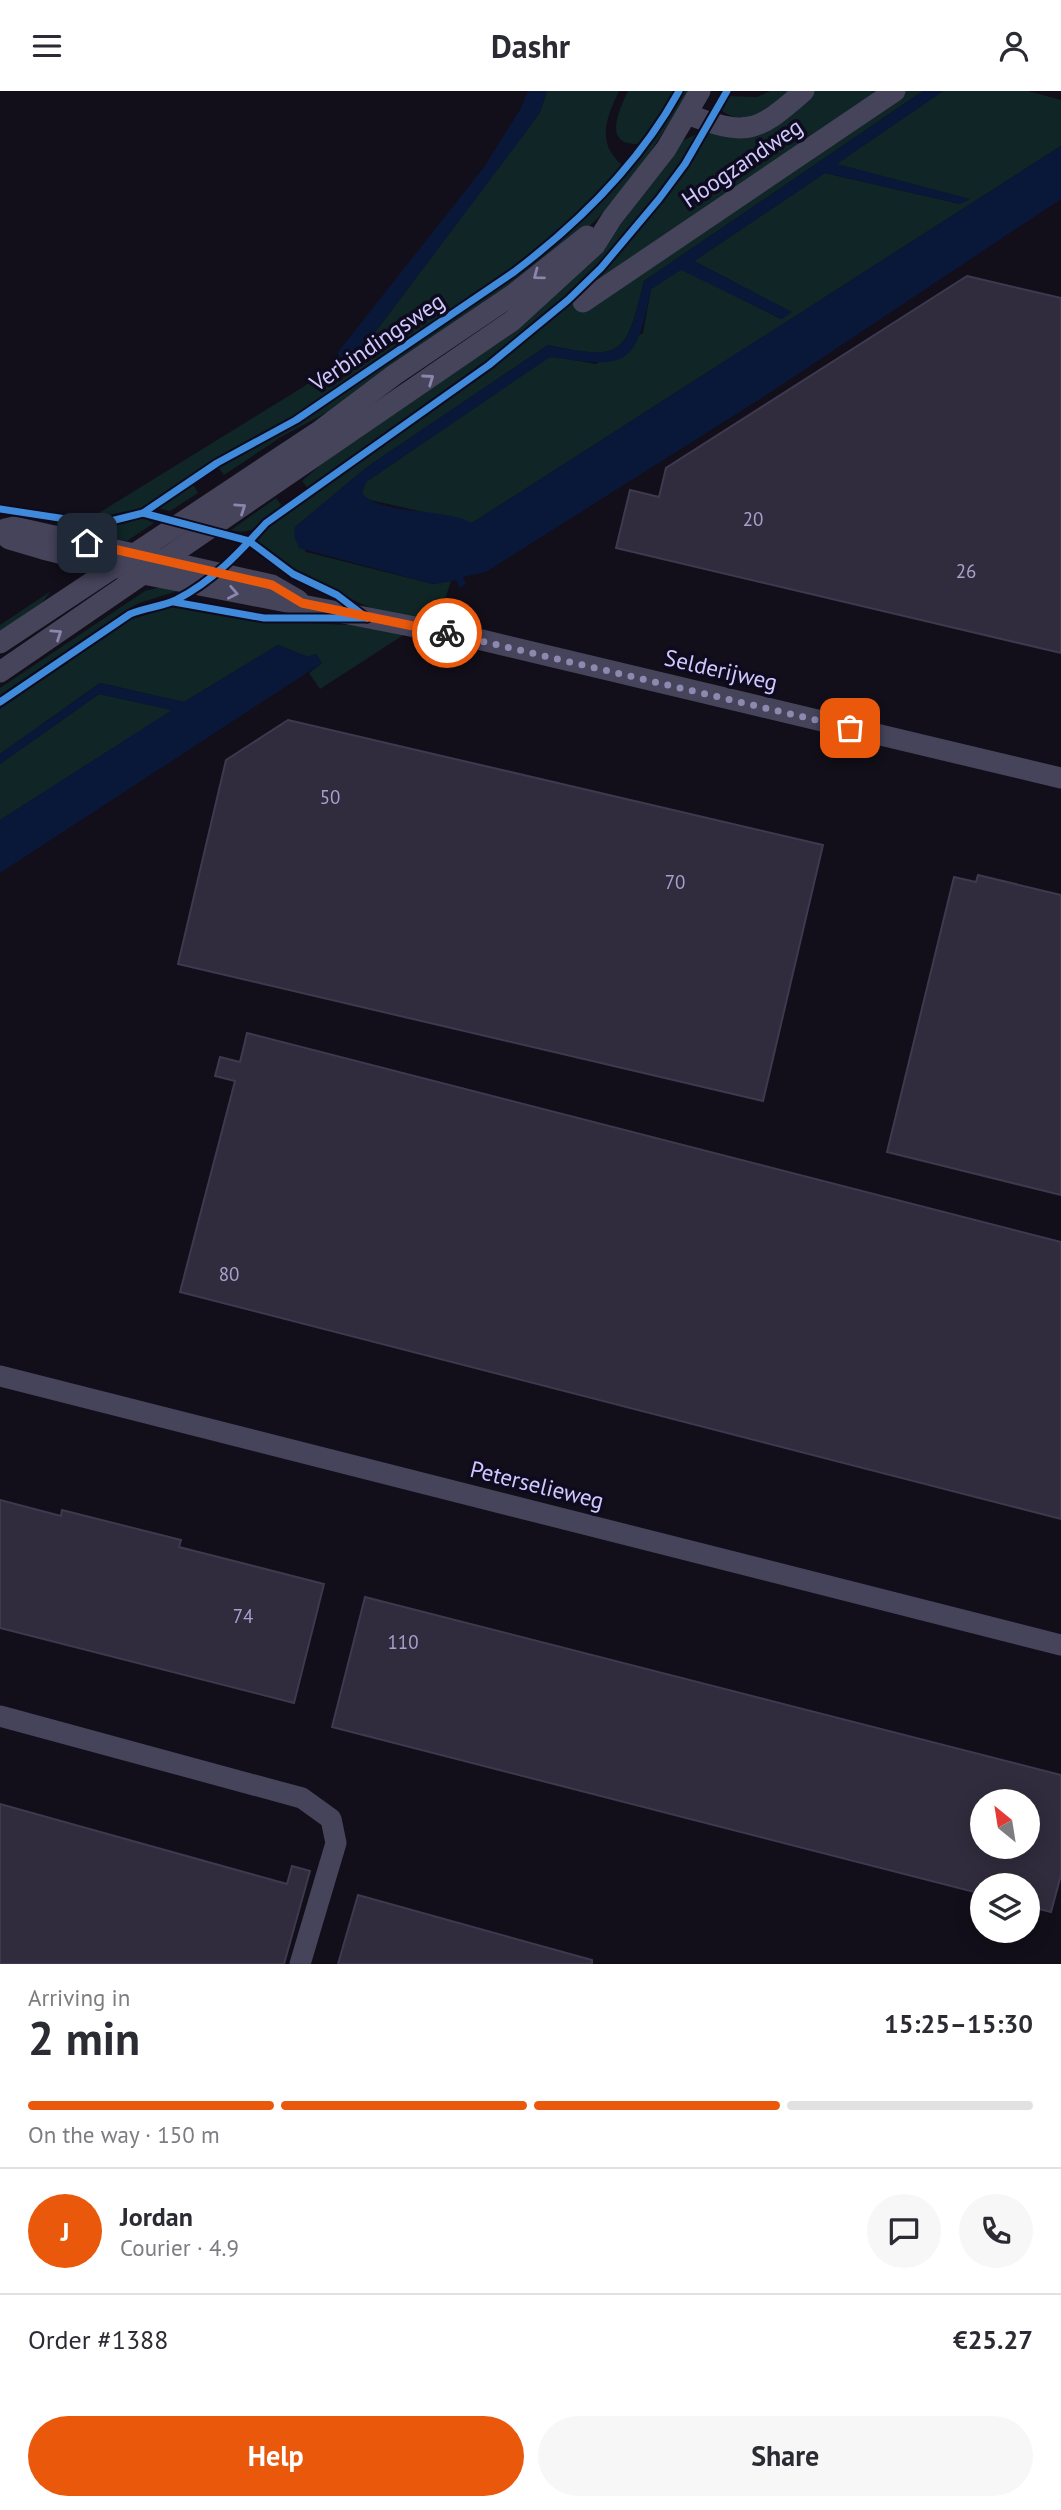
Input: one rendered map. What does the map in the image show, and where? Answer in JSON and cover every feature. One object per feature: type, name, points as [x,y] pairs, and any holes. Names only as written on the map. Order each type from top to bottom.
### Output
[{"type":"street","name":"Verbindingsweg","points":[[0,672],[512,321],[595,245],[612,218],[666,149],[700,91]]},
{"type":"street","name":"Hoogzandweg","points":[[687,114],[729,130],[746,130],[762,124],[804,91]]},
{"type":"street","name":"Hoogzandweg","points":[[583,302],[895,91]]},
{"type":"street","name":"Verbindingsweg","points":[[0,643],[321,430],[394,375],[514,294],[612,218]]},
{"type":"street","name":"Selderijweg","points":[[0,531],[15,527],[208,569],[272,585],[302,603]]},
{"type":"street","name":"Selderijweg","points":[[0,531],[9,539],[143,574],[482,640],[1061,778]]},
{"type":"street","points":[[200,536],[201,558],[208,569]]},
{"type":"street","points":[[70,556],[75,577],[73,594]]},
{"type":"street","name":"Peterselieweg","points":[[0,1376],[1061,1645]]},
{"type":"street","points":[[0,1716],[302,1798],[331,1819],[336,1843],[300,1964]]},
{"type":"green space","points":[[547,91],[619,91],[607,120],[606,139],[614,157],[622,165],[595,198],[532,255],[300,414],[212,463],[147,507],[89,519],[350,358],[370,339],[540,112]]},
{"type":"green space","points":[[628,91],[676,91],[645,140],[637,144],[626,142],[617,132],[618,116]]},
{"type":"green space","points":[[682,91],[690,91],[638,171],[600,216],[566,248],[335,408],[281,437],[224,475],[218,467],[269,440],[341,395],[492,291],[563,235],[596,205],[626,172],[655,134]]},
{"type":"green space","points":[[770,91],[792,91],[767,109],[749,117],[731,116],[721,110],[728,96],[757,97]]},
{"type":"green space","points":[[814,91],[923,91],[644,281],[632,324],[618,346],[607,351],[593,352],[548,345],[367,467],[295,527],[306,552],[433,584],[451,581],[437,624],[374,609],[289,566],[261,545],[256,537],[262,530],[496,364],[559,313],[596,278],[658,207],[709,131],[808,98]]},
{"type":"green space","points":[[943,91],[1028,91],[1061,100],[1061,146],[472,523],[366,499],[362,493],[366,482],[550,356],[596,364],[643,333],[651,289],[681,269],[781,319],[791,312],[694,261],[825,173],[960,204],[969,199],[836,164]]},
{"type":"green space","points":[[701,132],[639,219],[566,297],[486,363],[308,489],[302,481],[340,448],[621,224],[682,141]]},
{"type":"green space","points":[[193,484],[198,493],[170,511],[158,508]]},
{"type":"green space","points":[[276,498],[282,506],[258,526],[247,531],[231,530]]},
{"type":"green space","points":[[143,518],[154,523],[127,541],[86,533],[86,530],[102,530]]},
{"type":"green space","points":[[160,587],[181,590],[139,603],[123,612],[0,695],[0,688],[145,591]]},
{"type":"green space","points":[[51,591],[38,608],[0,635],[0,625]]},
{"type":"green space","points":[[173,607],[260,621],[370,626],[405,634],[320,689],[309,673],[322,663],[316,654],[308,657],[278,645],[184,702],[100,683],[0,754],[0,709],[132,619]]},
{"type":"green space","points":[[99,694],[173,710],[0,820],[0,764]]},
{"type":"water","points":[[528,91],[547,91],[540,112],[370,339],[341,364],[338,352],[484,167],[521,108]]},
{"type":"water","points":[[923,91],[943,91],[837,164],[970,199],[960,204],[825,173],[694,261],[792,312],[782,319],[681,270],[651,289],[639,335],[633,349],[624,357],[596,362],[550,357],[366,482],[362,493],[382,505],[446,515],[472,523],[1061,146],[1061,199],[771,392],[486,572],[463,577],[466,584],[460,588],[456,580],[433,584],[299,548],[294,536],[295,527],[367,467],[548,345],[593,352],[608,351],[618,346],[632,324],[644,281]]},
{"type":"water","points":[[278,645],[308,657],[316,654],[322,663],[0,873],[0,820],[172,710],[99,694],[0,764],[0,754],[100,683],[184,702]]},
{"type":"building","points":[[967,276],[1061,298],[1061,653],[616,548],[630,490],[659,497],[666,468]]},
{"type":"building","points":[[288,720],[823,845],[763,1101],[178,964],[226,760]]},
{"type":"building","points":[[978,875],[1061,895],[1061,1195],[887,1152],[954,877],[976,882]]},
{"type":"building","points":[[247,1033],[1061,1242],[1061,1519],[180,1292],[235,1081],[215,1076],[220,1057],[240,1062]]},
{"type":"building","points":[[0,1500],[61,1516],[62,1510],[181,1540],[179,1547],[324,1584],[294,1703],[0,1628]]},
{"type":"building","points":[[365,1597],[1061,1775],[1061,1875],[1051,1912],[1040,1909],[1040,1873],[970,1873],[970,1891],[332,1727]]},
{"type":"building","points":[[0,1804],[287,1884],[292,1866],[310,1871],[284,1964],[0,1964]]},
{"type":"building","points":[[358,1895],[592,1960],[592,1964],[338,1964]]},
{"type":"cycle path","points":[[0,509],[99,524],[143,513],[217,463],[296,420],[514,272],[562,233],[627,167],[646,143],[679,91]]},
{"type":"cycle path","points":[[0,702],[130,614],[171,602],[202,584],[235,556],[266,523],[489,365],[568,300],[601,268],[659,199],[685,164],[727,91]]},
{"type":"cycle path","points":[[143,513],[249,541],[293,574],[337,595],[367,618]]},
{"type":"cycle path","points":[[174,602],[264,618],[367,618]]},
{"type":"way so far","points":[[447,633],[850,728]]},
{"type":"route","points":[[87,543],[272,585],[302,603],[447,633]]}]
